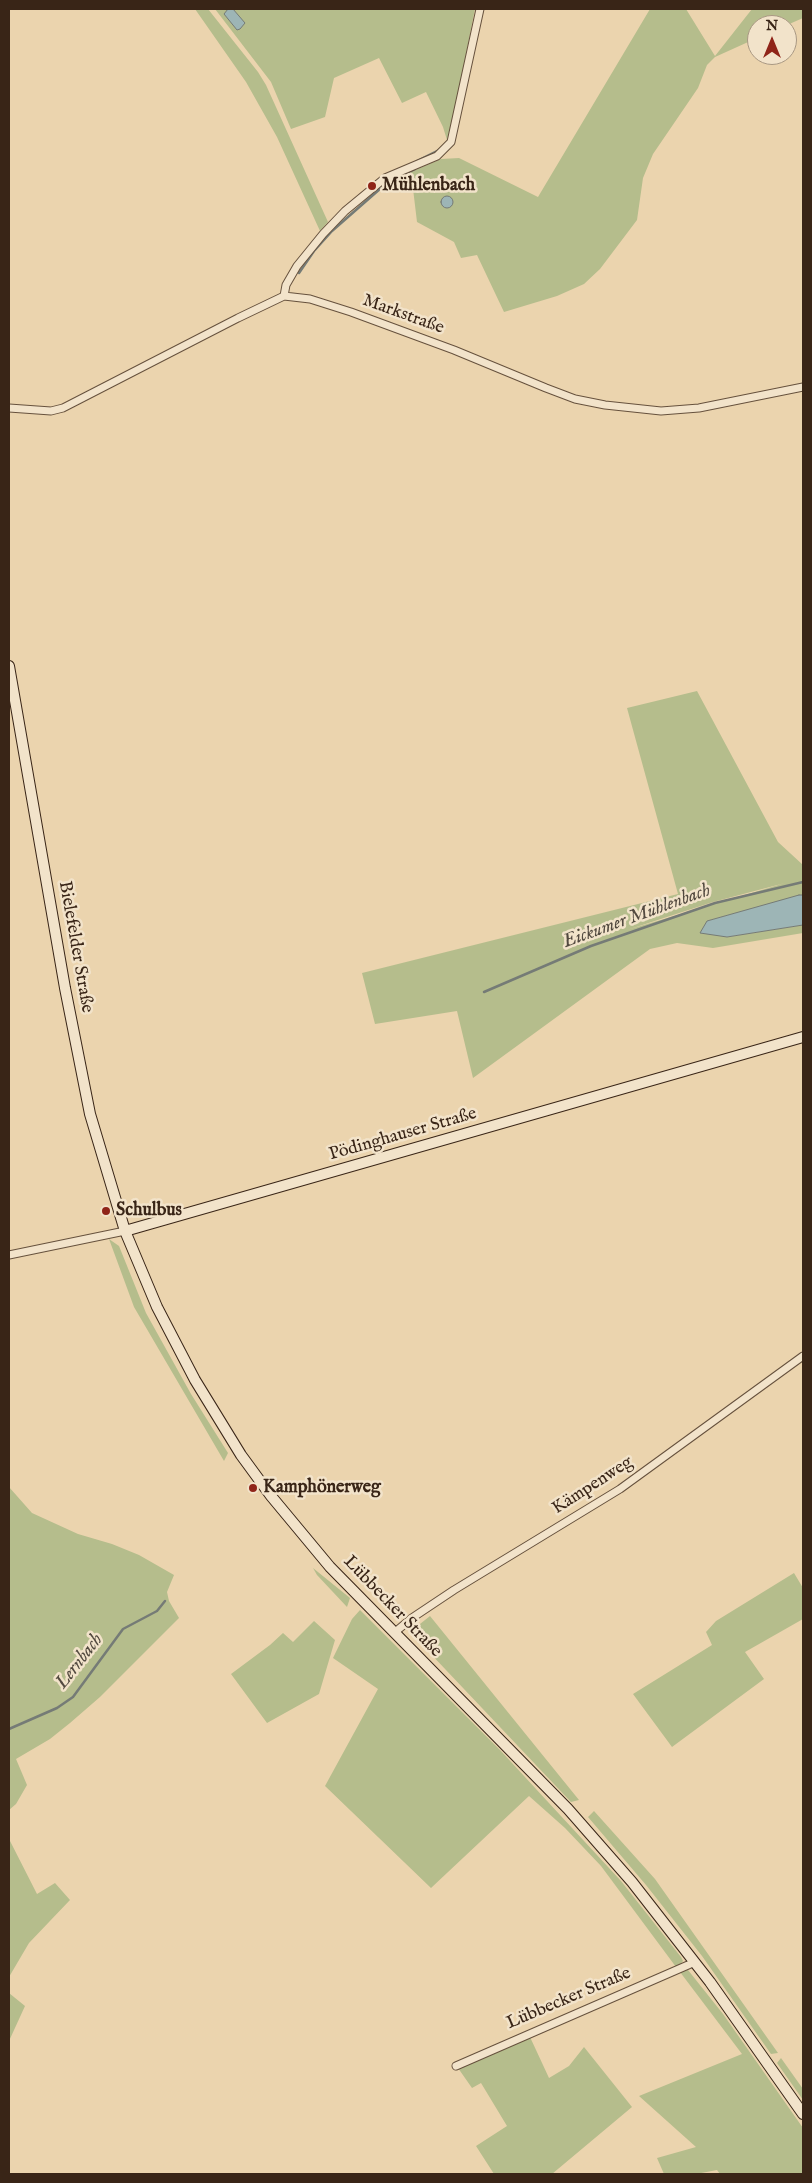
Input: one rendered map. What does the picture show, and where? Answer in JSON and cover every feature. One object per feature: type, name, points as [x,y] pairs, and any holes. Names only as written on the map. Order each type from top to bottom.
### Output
[{"type":"main road","name":"Bielefelder Straße","points":[[9,666],[65,988],[90,1114],[125,1231]]},
{"type":"main road","name":"Pödinghauser Straße","points":[[125,1231],[803,1037]]},
{"type":"main road","name":"Lübbecker Straße","points":[[125,1231],[157,1307],[191,1372],[241,1455],[271,1496],[330,1567],[568,1809],[647,1900],[695,1962],[803,2114]]},
{"type":"street","points":[[9,408],[51,410],[63,408],[284,296],[286,284],[297,266],[345,211],[385,178],[437,156],[451,142],[480,9]]},
{"type":"street","name":"Markstraße","points":[[284,296],[310,299],[351,312],[454,350],[575,399],[613,406],[661,411],[699,408],[803,388]]},
{"type":"street","name":"Pödinghauser Straße","points":[[9,1255],[125,1231]]},
{"type":"street","name":"Kämpenweg","points":[[394,1633],[412,1618],[454,1590],[620,1489],[803,1356]]},
{"type":"street","name":"Lübbecker Straße","points":[[456,2066],[695,1962]]},
{"type":"green space","points":[[195,9],[208,9],[258,72],[266,85],[328,222],[320,231],[277,137],[246,82]]},
{"type":"green space","points":[[215,9],[475,9],[447,140],[443,127],[426,92],[402,103],[379,58],[334,78],[325,117],[291,129],[271,82]]},
{"type":"green space","points":[[650,9],[686,9],[715,56],[747,15],[747,43],[715,57],[707,65],[698,88],[653,154],[643,178],[637,220],[600,269],[584,284],[557,296],[504,312],[477,255],[461,258],[454,242],[417,222],[411,172],[441,159],[459,158],[538,197]]},
{"type":"green space","points":[[752,9],[803,9],[803,18],[797,21],[797,15],[747,15]]},
{"type":"green space","points":[[697,691],[778,842],[803,865],[803,895],[707,921],[727,937],[803,925],[803,933],[713,948],[677,943],[650,949],[473,1078],[457,1011],[375,1024],[362,973],[678,894],[627,708]],"holes":[[[785,883],[627,930],[713,902]]]},
{"type":"green space","points":[[109,1239],[119,1246],[146,1313],[191,1394],[228,1453],[224,1461],[134,1307]]},
{"type":"green space","points":[[9,1487],[32,1513],[78,1534],[112,1544],[139,1555],[174,1575],[167,1592],[169,1601],[179,1618],[100,1697],[70,1723],[50,1739],[16,1759],[27,1785],[16,1804],[9,1810]]},
{"type":"green space","points":[[313,1568],[350,1598],[347,1607],[317,1575]]},
{"type":"green space","points":[[794,1573],[803,1588],[803,1619],[745,1652],[764,1679],[672,1747],[633,1694],[712,1645],[706,1632],[716,1621]]},
{"type":"green space","points":[[360,1610],[500,1750],[621,1881],[681,1957],[683,1961],[679,1966],[676,1967],[601,1866],[565,1828],[529,1796],[431,1888],[325,1786],[378,1689],[333,1658],[352,1619]]},
{"type":"green space","points":[[430,1616],[579,1800],[571,1802],[410,1632]]},
{"type":"green space","points":[[314,1621],[335,1640],[319,1694],[267,1723],[231,1674],[283,1633],[293,1642]]},
{"type":"green space","points":[[594,1811],[655,1879],[778,2053],[771,2054],[702,1956],[646,1885],[588,1817]]},
{"type":"green space","points":[[9,1839],[37,1894],[55,1883],[70,1900],[29,1943],[9,1977]]},
{"type":"green space","points":[[688,1970],[723,2014],[803,2128],[803,2174],[720,2174],[717,2170],[696,2174],[664,2174],[657,2158],[696,2147],[639,2096],[742,2054],[680,1972]]},
{"type":"green space","points":[[9,1993],[25,2006],[9,2041]]},
{"type":"green space","points":[[530,2037],[549,2078],[569,2066],[584,2047],[632,2107],[552,2174],[494,2174],[476,2146],[507,2126],[481,2083],[472,2088],[458,2068]]},
{"type":"green space","points":[[781,2058],[803,2089],[803,2100],[777,2063]]},
{"type":"water","points":[[228,9],[233,9],[245,23],[240,29],[237,30],[224,14]]},
{"type":"water","points":[[449,196],[452,197],[452,207],[445,208],[442,207],[441,200],[442,197]]},
{"type":"water","points":[[803,895],[803,925],[727,937],[700,933],[707,921]]},
{"type":"waterway","points":[[417,161],[439,150]]},
{"type":"waterway","points":[[299,273],[314,251],[332,231],[389,181],[415,169]]},
{"type":"waterway","name":"Eickumer Mühlenbach","points":[[484,992],[591,946],[715,903],[803,882]]},
{"type":"waterway","name":"Lernbach","points":[[9,1729],[57,1708],[73,1697],[123,1629],[157,1611],[165,1601]]},
{"type":"place","name":"Mühlenbach","points":[[372,186]]},
{"type":"place","name":"Schulbus","points":[[106,1211]]},
{"type":"place","name":"Kamphönerweg","points":[[253,1488]]}]
